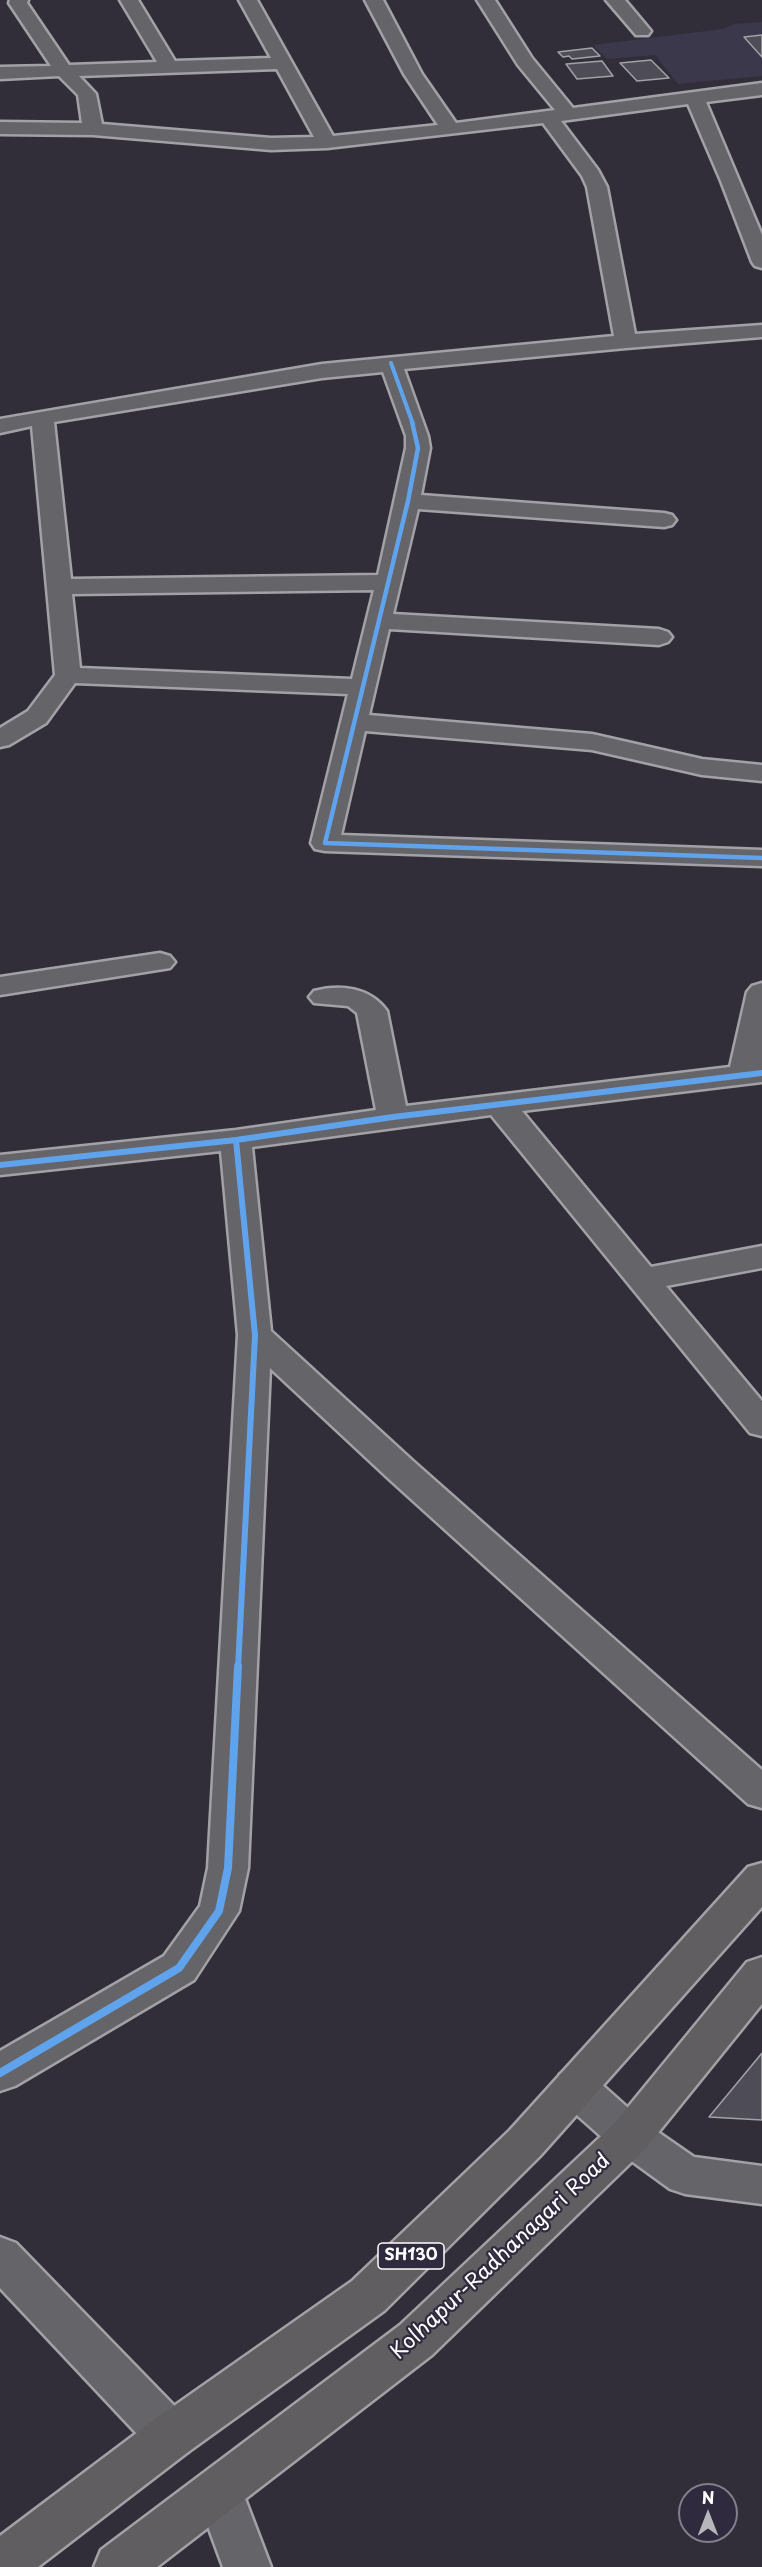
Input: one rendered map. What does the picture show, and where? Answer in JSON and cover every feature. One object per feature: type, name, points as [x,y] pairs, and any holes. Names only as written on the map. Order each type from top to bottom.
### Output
[{"type":"main road","name":"SH130","points":[[0,2566],[171,2436],[368,2296],[471,2198],[762,1879]]},
{"type":"main road","name":"Kolhapur-Radhanagari Road","points":[[118,2567],[416,2340],[630,2136],[762,1974]]},
{"type":"street","points":[[19,0],[18,3],[64,71],[83,87],[87,94],[93,129]]},
{"type":"street","points":[[129,0],[169,68]]},
{"type":"street","points":[[248,0],[327,142]]},
{"type":"street","points":[[374,0],[413,74],[451,129]]},
{"type":"street","points":[[486,0],[557,114],[574,155],[591,174],[597,187],[626,342]]},
{"type":"street","points":[[615,0],[642,31]]},
{"type":"street","points":[[0,74],[283,63]]},
{"type":"street","points":[[0,128],[93,129],[234,142],[327,142],[451,129],[762,89]]},
{"type":"street","points":[[694,97],[731,181],[762,262]]},
{"type":"street","points":[[0,426],[42,417],[322,371],[762,331]]},
{"type":"street","points":[[391,363],[417,436],[418,448],[408,501],[325,843],[762,858]]},
{"type":"street","points":[[0,739],[37,717],[68,675],[42,417]]},
{"type":"street","points":[[408,501],[664,520]]},
{"type":"street","points":[[60,587],[388,582]]},
{"type":"street","points":[[379,621],[659,637]]},
{"type":"street","points":[[68,675],[362,687]]},
{"type":"street","points":[[354,722],[592,742],[702,767],[762,773]]},
{"type":"street","points":[[0,986],[160,962]]},
{"type":"street","points":[[0,1165],[236,1140],[393,1116],[753,1074],[762,992]]},
{"type":"street","points":[[324,997],[348,996],[365,1001],[372,1011],[393,1116]]},
{"type":"street","points":[[499,1104],[762,1424]]},
{"type":"street","points":[[0,2073],[179,1968],[219,1911],[228,1868],[230,1790],[255,1335],[236,1140]]},
{"type":"street","points":[[643,1279],[762,1257]]},
{"type":"street","points":[[255,1335],[400,1470],[762,1793]]},
{"type":"street","points":[[574,2087],[630,2136],[685,2175],[762,2185]]},
{"type":"street","points":[[0,2257],[171,2436]]},
{"type":"street","points":[[219,2491],[247,2567]]},
{"type":"shaded area","points":[[762,22],[762,76],[678,84],[655,55],[607,59],[593,45],[723,29],[734,24]]},
{"type":"building","points":[[762,35],[762,57],[744,37]]},
{"type":"building","points":[[592,48],[600,56],[572,59],[569,56],[563,57],[558,52]]},
{"type":"building","points":[[651,60],[669,78],[637,81],[620,63]]},
{"type":"building","points":[[602,61],[613,76],[577,79],[566,64]]},
{"type":"building","points":[[762,2053],[762,2120],[709,2117]]},
{"type":"cycle path","points":[[391,363],[417,436],[418,448],[408,501],[325,843],[762,858]]},
{"type":"cycle path","points":[[0,1165],[236,1140],[393,1117],[762,1073]]},
{"type":"cycle path","points":[[0,2073],[179,1968],[219,1911],[228,1868],[255,1335],[236,1140]]}]
